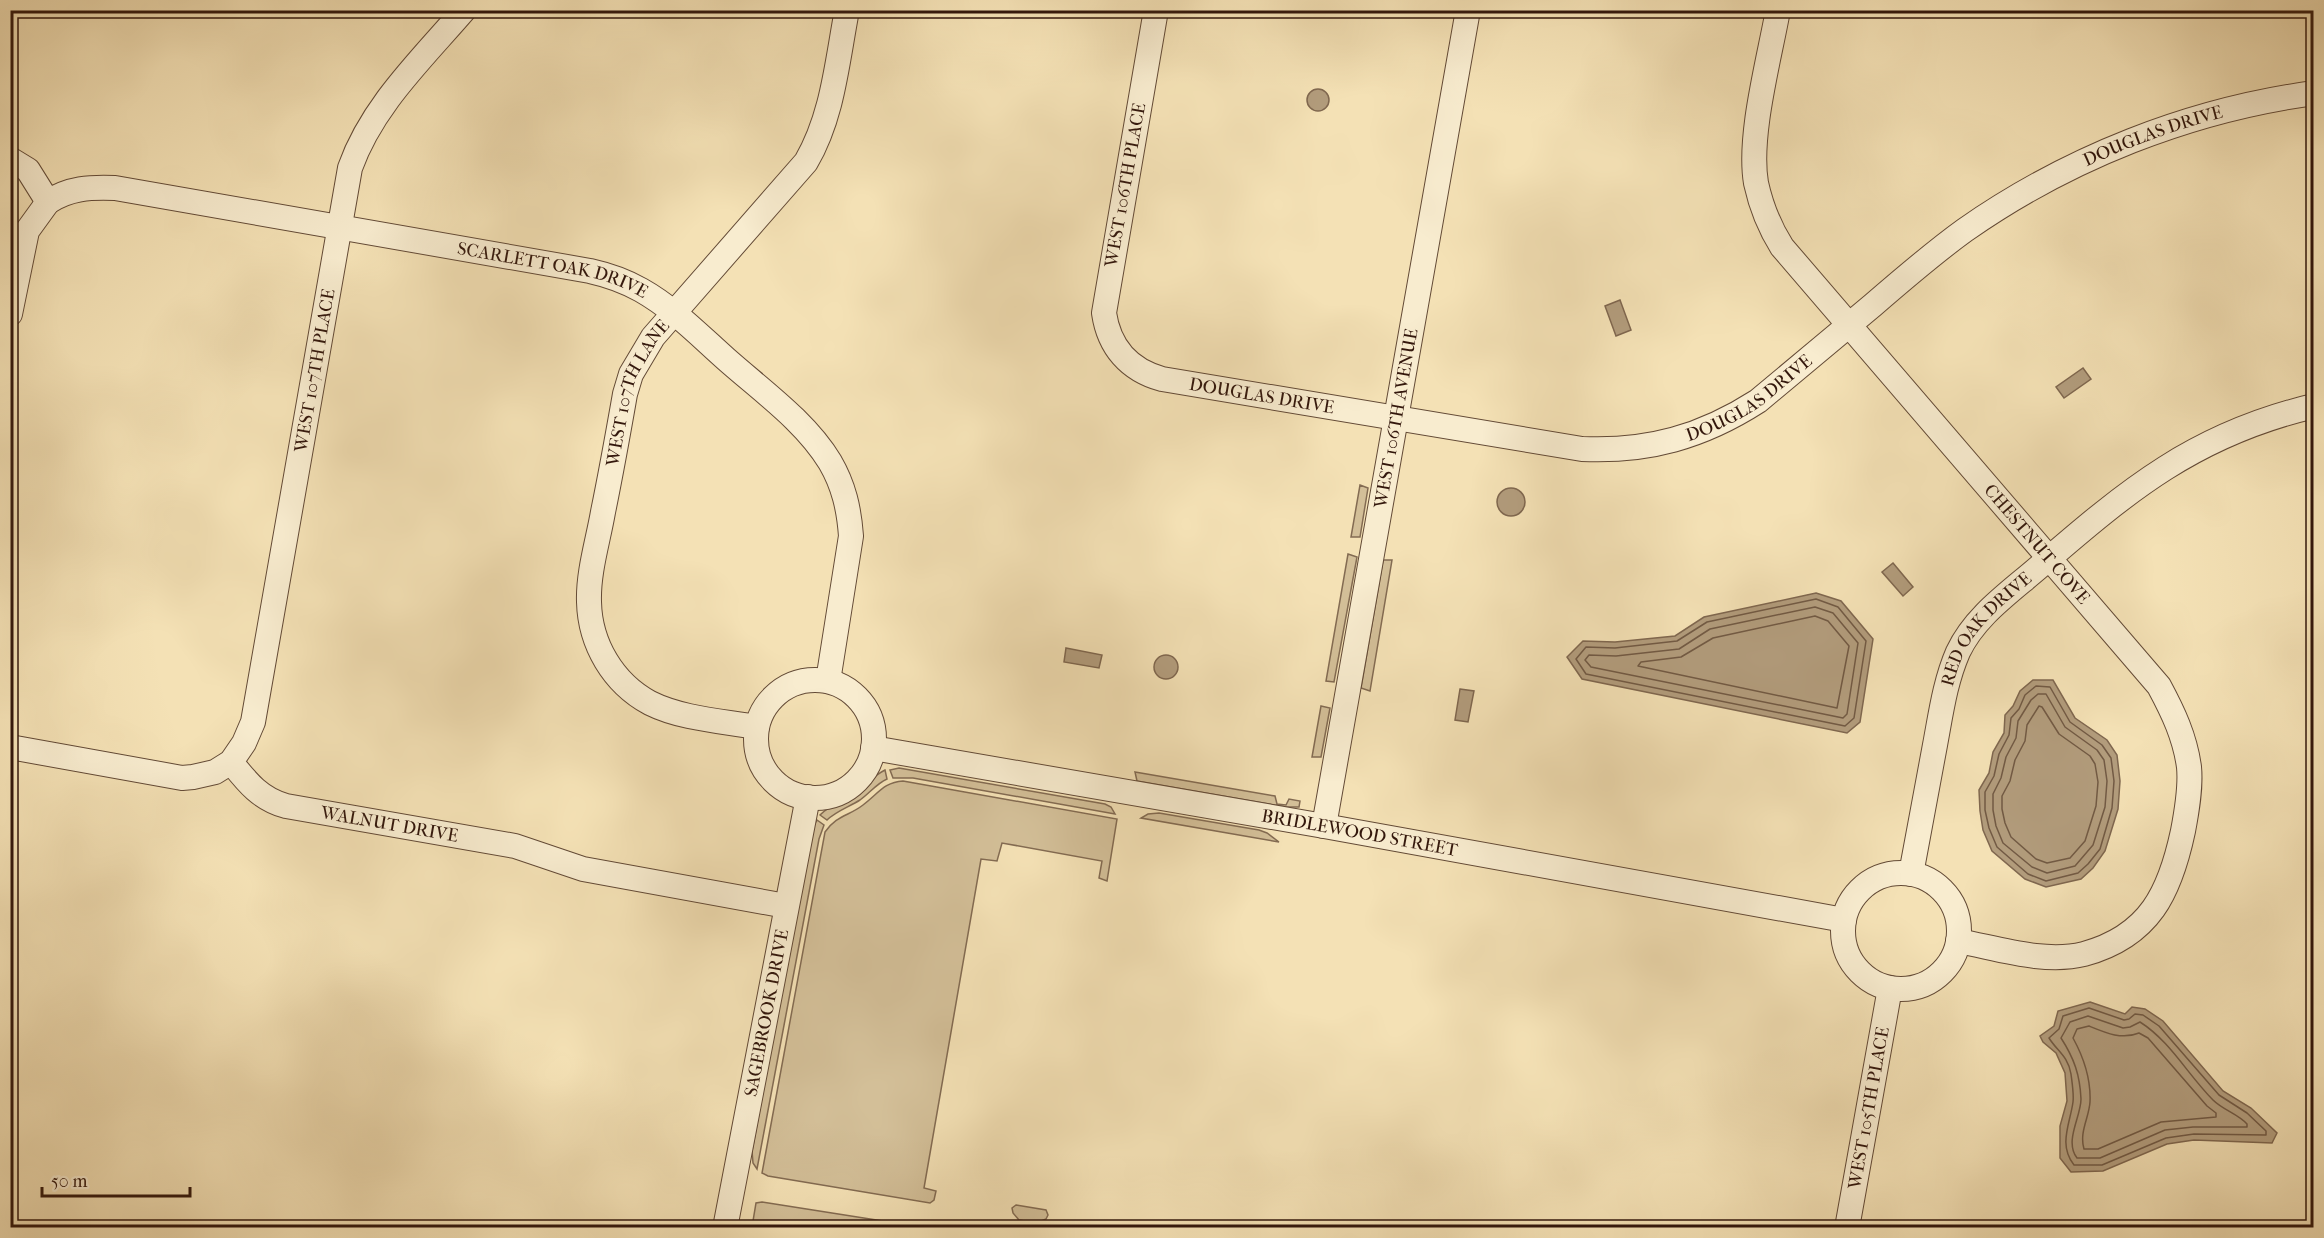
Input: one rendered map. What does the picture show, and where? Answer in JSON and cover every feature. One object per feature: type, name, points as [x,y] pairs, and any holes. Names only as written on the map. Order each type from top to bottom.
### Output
[{"type":"street","name":"WEST 107TH PLACE","points":[[231,762],[244,744],[253,722],[350,168],[372,120],[464,10]]},
{"type":"street","name":"WEST 107TH LANE","points":[[757,727],[666,709],[636,694],[614,673],[599,647],[590,616],[590,583],[625,394],[631,374],[641,355],[673,312],[796,174],[816,146],[828,111],[846,10]]},
{"type":"street","name":"WEST 106TH PLACE","points":[[1122,356],[1107,332],[1104,314],[1156,10]]},
{"type":"street","name":"WEST 106TH AVENUE","points":[[1324,826],[1468,10]]},
{"type":"street","name":"CHESTNUT COVE","points":[[1778,10],[1757,125],[1754,156],[1756,183],[1764,210],[1782,247],[2159,686],[2174,713],[2184,743],[2189,770],[2188,796],[2176,866],[2163,895],[2131,932],[2109,945],[2083,954],[2061,957],[1958,941]]},
{"type":"street","name":"DOUGLAS DRIVE","points":[[1122,356],[1145,374],[1162,379],[1582,449],[1622,449],[1677,440],[1722,422],[1758,401],[1934,253],[2007,203],[2069,168],[2133,140],[2194,119],[2254,103],[2313,93]]},
{"type":"street","points":[[10,159],[28,170],[48,202],[27,231],[10,314]]},
{"type":"street","name":"SCARLETT OAK DRIVE","points":[[48,202],[61,194],[79,188],[106,188],[339,226],[603,274],[641,290],[673,312],[793,418],[819,446],[838,478],[849,514],[851,536],[828,681]]},
{"type":"street","name":"RED OAK DRIVE","points":[[1911,874],[1947,683],[1965,639],[1986,612],[2134,488],[2187,453],[2246,426],[2313,406]]},
{"type":"street","points":[[805,681],[828,681],[848,690],[864,706],[872,726],[873,748],[865,769],[850,786],[830,795],[808,797],[785,789],[768,773],[758,751],[757,727],[766,706],[783,689],[805,681]]},
{"type":"street","points":[[10,747],[182,778],[215,772],[231,762]]},
{"type":"street","name":"BRIDLEWOOD STREET","points":[[873,748],[1324,826],[1844,920]]},
{"type":"street","name":"WALNUT DRIVE","points":[[231,762],[256,792],[275,803],[286,806],[515,846],[583,869],[786,906]]},
{"type":"street","name":"SAGEBROOK DRIVE","points":[[725,1227],[808,797]]},
{"type":"street","points":[[1893,874],[1911,874],[1934,884],[1946,896],[1957,918],[1958,941],[1951,960],[1933,980],[1908,989],[1890,988],[1873,982],[1853,964],[1845,948],[1844,920],[1850,903],[1868,883],[1893,874]]},
{"type":"street","name":"WEST 105TH PLACE","points":[[1846,1227],[1890,988]]},
{"type":"shaded area","points":[[1360,485],[1368,488],[1360,537],[1351,537]]},
{"type":"shaded area","points":[[1348,554],[1357,557],[1334,682],[1326,681]]},
{"type":"shaded area","points":[[1383,560],[1392,560],[1370,691],[1361,688]]},
{"type":"shaded area","points":[[1321,706],[1330,708],[1321,757],[1312,757]]},
{"type":"shaded area","points":[[899,768],[1105,804],[1111,807],[1115,814],[913,778],[893,778],[890,770]]},
{"type":"shaded area","points":[[885,770],[887,779],[860,800],[827,820],[820,815],[828,808]]},
{"type":"shaded area","points":[[1135,772],[1275,796],[1277,804],[1286,805],[1289,799],[1300,801],[1299,807],[1286,807],[1137,781]]},
{"type":"shaded area","points":[[903,781],[1117,819],[1107,881],[1099,878],[1102,861],[1002,843],[997,861],[981,859],[924,1188],[936,1191],[934,1200],[930,1203],[768,1176],[762,1173],[825,832],[834,822],[858,809],[886,786]]},
{"type":"shaded area","points":[[1159,813],[1259,830],[1279,842],[1141,818],[1148,814]]},
{"type":"shaded area","points":[[817,820],[824,825],[819,839],[757,1169],[753,1163],[752,1151],[812,828]]},
{"type":"shaded area","points":[[762,1202],[921,1227],[752,1227],[756,1203]]},
{"type":"shaded area","points":[[1016,1205],[1046,1210],[1048,1215],[1046,1219],[1037,1223],[1019,1220],[1012,1208]]},
{"type":"water","points":[[1318,89],[1326,92],[1329,100],[1326,108],[1318,111],[1310,108],[1307,100],[1310,92]]},
{"type":"water","points":[[1620,300],[1631,330],[1616,336],[1605,306]]},
{"type":"water","points":[[2083,368],[2091,379],[2064,398],[2056,387]]},
{"type":"water","points":[[1511,488],[1521,492],[1525,502],[1521,512],[1511,516],[1501,512],[1497,502],[1501,492]]},
{"type":"water","points":[[1893,563],[1913,587],[1903,596],[1882,572]]},
{"type":"water","points":[[1816,593],[1841,601],[1873,639],[1860,722],[1847,733],[1582,679],[1567,657],[1583,641],[1615,642],[1675,636],[1704,617]]},
{"type":"water","points":[[1066,648],[1102,655],[1099,668],[1064,662]]},
{"type":"water","points":[[1166,655],[1174,659],[1178,667],[1174,675],[1166,679],[1158,675],[1154,667],[1158,659]]},
{"type":"water","points":[[2033,680],[2053,680],[2075,718],[2107,740],[2117,755],[2120,781],[2118,809],[2105,851],[2093,868],[2081,879],[2046,887],[2025,879],[1992,851],[1983,830],[1980,811],[1979,790],[1989,773],[1993,752],[2004,733],[2005,715],[2013,706],[2020,691]]},
{"type":"water","points":[[1460,689],[1474,691],[1468,722],[1455,720]]},
{"type":"water","points":[[2090,1002],[2125,1014],[2132,1007],[2145,1009],[2163,1021],[2223,1091],[2251,1108],[2277,1133],[2272,1143],[2194,1140],[2167,1144],[2103,1171],[2071,1172],[2060,1158],[2060,1126],[2067,1101],[2065,1073],[2056,1053],[2043,1042],[2040,1036],[2054,1026],[2058,1011]]}]
